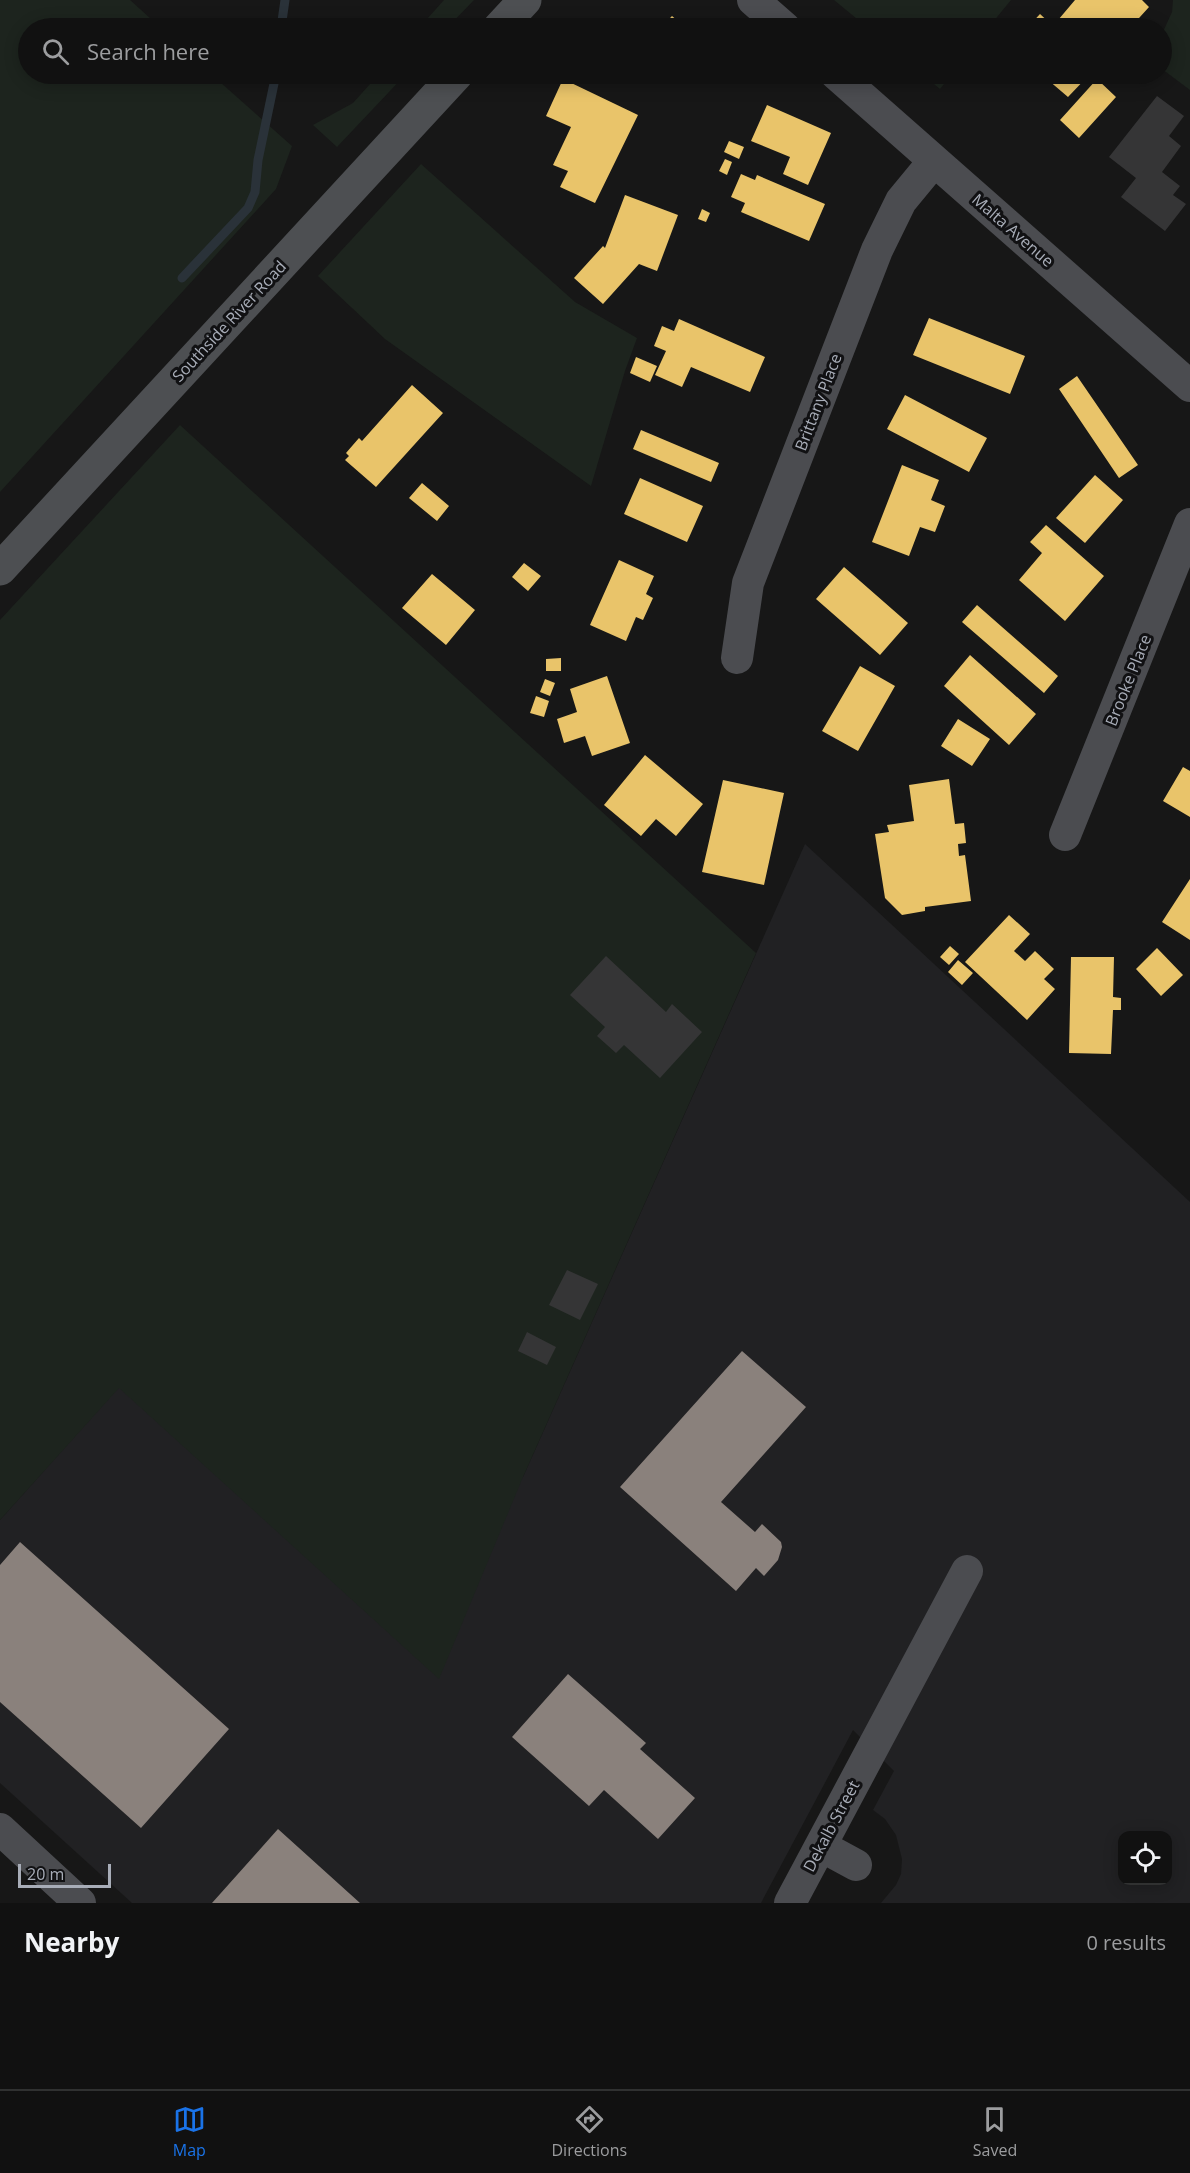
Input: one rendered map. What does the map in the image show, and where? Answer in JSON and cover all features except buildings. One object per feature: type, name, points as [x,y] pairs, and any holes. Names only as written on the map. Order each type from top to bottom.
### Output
[{"type":"main road","points":[[508,18],[525,0]]},
{"type":"main road","name":"Southside River Road","points":[[0,569],[448,84]]},
{"type":"street","points":[[753,0],[774,18]]},
{"type":"street","name":"Malta Avenue","points":[[847,84],[1190,386]]},
{"type":"street","name":"Brittany Place","points":[[737,658],[748,583],[877,250],[901,201],[934,161]]},
{"type":"street","name":"Brooke Place","points":[[1065,835],[1190,524]]},
{"type":"street","name":"Dekalb Street","points":[[790,1903],[967,1571]]},
{"type":"street","points":[[0,1829],[80,1903]]},
{"type":"street","points":[[821,1846],[856,1865]]},
{"type":"shaded area","points":[[0,0],[130,0],[150,18],[18,18],[18,84],[222,84],[292,146],[276,189],[0,492]]},
{"type":"shaded area","points":[[444,0],[474,0],[457,18],[428,18]]},
{"type":"shaded area","points":[[834,0],[1011,0],[996,18],[856,18]]},
{"type":"shaded area","points":[[1173,0],[1190,0],[1190,90],[1172,76],[1172,18],[1169,18]]},
{"type":"shaded area","points":[[370,84],[397,84],[337,147],[313,125],[353,103]]},
{"type":"shaded area","points":[[934,84],[944,84],[940,89]]},
{"type":"shaded area","points":[[421,164],[575,302],[637,338],[591,486],[385,339],[318,276]]},
{"type":"shaded area","points":[[180,425],[756,953],[523,1477],[439,1679],[119,1388],[0,1520],[0,620]]},
{"type":"shaded area","points":[[805,844],[1190,1202],[1190,1903],[881,1903],[896,1885],[901,1874],[902,1859],[896,1835],[885,1819],[873,1810],[894,1771],[853,1730],[761,1903],[132,1903],[0,1783],[0,1520],[119,1387],[523,1477]]},
{"type":"waterway","points":[[282,18],[285,0]]},
{"type":"waterway","points":[[182,278],[248,208],[255,192],[258,160],[274,84]]}]
